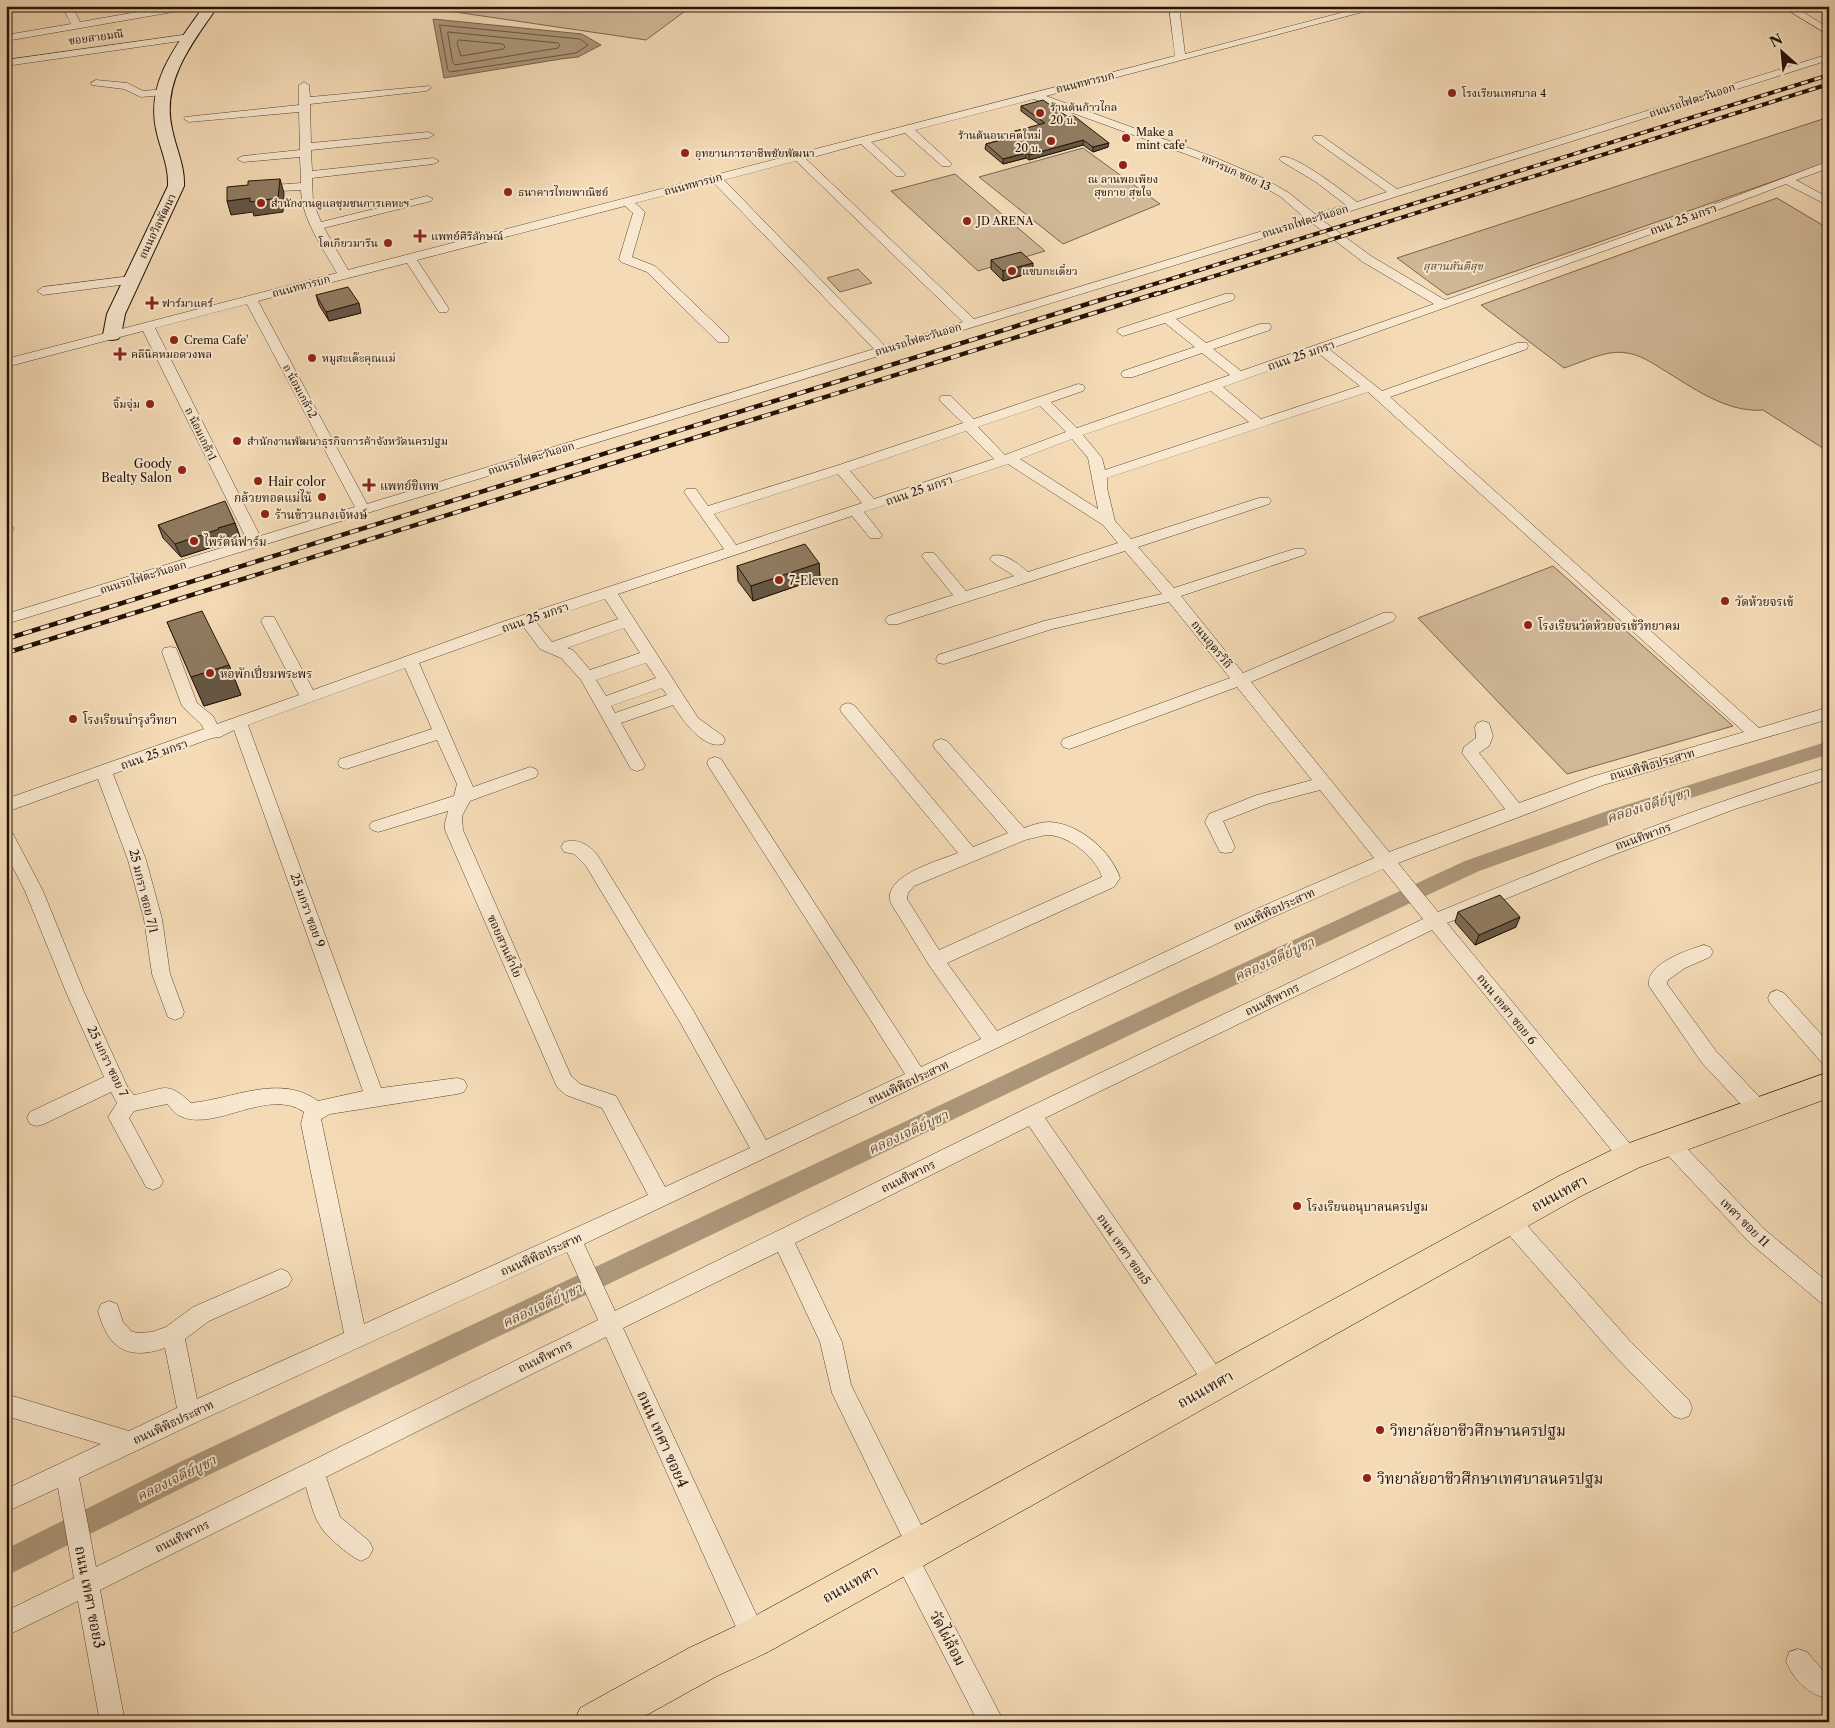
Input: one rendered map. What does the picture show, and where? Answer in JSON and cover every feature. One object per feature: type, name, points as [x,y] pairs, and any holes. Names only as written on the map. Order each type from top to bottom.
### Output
[{"type":"main road","name":"ถนนเทศา","points":[[594,1722],[703,1662],[754,1638],[1570,1186],[1629,1157],[1829,1085]]},
{"type":"street","points":[[67,6],[77,26]]},
{"type":"street","points":[[6,38],[190,6]]},
{"type":"street","name":"ถนนถวิลพัฒนา","points":[[112,335],[116,314],[176,186],[177,175],[174,160],[163,123],[164,92],[172,66],[211,6]]},
{"type":"street","points":[[1174,6],[1180,57]]},
{"type":"street","points":[[1343,6],[1354,13]]},
{"type":"street","name":"ถนนทหารบก","points":[[6,363],[1380,6]]},
{"type":"street","points":[[1786,6],[1829,32]]},
{"type":"street","points":[[1817,6],[1829,13]]},
{"type":"street","name":"ซอยสายมณี","points":[[7,66],[190,37]]},
{"type":"street","name":"ถนนรถไฟตะวันออก","points":[[6,619],[1355,206],[1829,57]]},
{"type":"street","points":[[96,83],[127,86],[141,94],[164,92]]},
{"type":"street","points":[[304,85],[307,202],[316,226],[344,275]]},
{"type":"street","points":[[189,119],[426,88]]},
{"type":"street","name":"ทหารบก ซอย 13","points":[[1033,95],[1212,160],[1259,180],[1285,195],[1312,218],[1367,259],[1444,305]]},
{"type":"street","points":[[906,128],[946,164]]},
{"type":"street","points":[[243,159],[428,135]]},
{"type":"street","points":[[1318,138],[1395,193]]},
{"type":"street","points":[[863,140],[900,174]]},
{"type":"street","points":[[798,156],[971,323]]},
{"type":"street","points":[[1285,158],[1320,180],[1355,206]]},
{"type":"street","points":[[250,190],[433,161]]},
{"type":"street","name":"ถนน 25 มกรา","points":[[6,806],[528,620],[856,512],[1006,460],[1074,434],[1695,215],[1829,164]]},
{"type":"street","points":[[716,178],[882,350]]},
{"type":"street","points":[[1787,180],[1829,202]]},
{"type":"street","points":[[316,226],[427,199]]},
{"type":"street","points":[[627,202],[639,212],[625,259],[651,269],[723,339]]},
{"type":"street","points":[[410,258],[443,309]]},
{"type":"street","points":[[43,291],[131,280]]},
{"type":"street","points":[[1123,332],[1229,297]]},
{"type":"street","name":"ถ น้อมเกล้า2","points":[[251,299],[364,509]]},
{"type":"street","points":[[1167,318],[1238,376]]},
{"type":"street","name":"ถ น้อมเกล้า1","points":[[147,326],[255,542]]},
{"type":"street","points":[[1128,374],[1265,327]]},
{"type":"street","points":[[1100,476],[1259,424],[1522,346]]},
{"type":"street","points":[[1320,348],[1375,391],[1756,734]]},
{"type":"street","points":[[1214,386],[1259,424]]},
{"type":"street","points":[[704,512],[841,469],[1078,388]]},
{"type":"street","name":"ถนนอุดรวิถี","points":[[946,399],[1006,460],[1108,522],[1172,595],[1386,860]]},
{"type":"street","points":[[1042,400],[1088,448],[1094,458],[1100,476],[1100,488],[1108,522]]},
{"type":"street","points":[[841,469],[872,506]]},
{"type":"street","points":[[690,492],[733,551]]},
{"type":"street","points":[[893,620],[1264,501]]},
{"type":"street","points":[[856,512],[875,535]]},
{"type":"street","points":[[944,659],[1049,625],[1172,595],[1299,552]]},
{"type":"street","points":[[929,556],[963,597]]},
{"type":"street","points":[[997,559],[1010,564],[1025,577]]},
{"type":"street","points":[[608,593],[692,722],[717,740]]},
{"type":"street","points":[[1068,743],[1241,680],[1388,617]]},
{"type":"street","points":[[528,620],[546,645],[567,654],[587,677],[637,765]]},
{"type":"street","points":[[269,621],[309,698]]},
{"type":"street","points":[[553,647],[627,622]]},
{"type":"street","points":[[170,652],[190,706],[207,720],[214,733]]},
{"type":"street","points":[[587,677],[649,656]]},
{"type":"street","name":"ซอยสวนลำไย","points":[[410,662],[465,784],[465,793],[452,817],[454,830],[564,1082],[572,1090],[599,1097],[609,1102],[662,1199]]},
{"type":"street","points":[[602,704],[666,682]]},
{"type":"street","points":[[611,720],[676,698]]},
{"type":"street","points":[[848,709],[970,855]]},
{"type":"street","name":"ถนนพิพิธประสาท","points":[[6,1501],[68,1481],[130,1442],[356,1337],[576,1247],[662,1199],[762,1151],[1267,912],[1386,860],[1597,781],[1829,713]]},
{"type":"street","name":"25 มกรา ซอย 9","points":[[240,724],[375,1096]]},
{"type":"street","points":[[1483,727],[1485,739],[1470,753],[1516,811]]},
{"type":"street","points":[[346,763],[442,732]]},
{"type":"street","points":[[941,744],[1020,835]]},
{"type":"street","points":[[716,763],[918,1078]]},
{"type":"street","name":"25 มกรา ซอย 7/1","points":[[104,772],[137,860],[153,919],[161,974],[175,1012]]},
{"type":"street","points":[[378,826],[530,773]]},
{"type":"street","name":"ถนนทิพากร","points":[[6,1624],[85,1571],[313,1471],[607,1315],[782,1239],[1032,1115],[1435,921],[1599,852],[1729,805],[1829,773]]},
{"type":"street","points":[[1226,847],[1214,822],[1215,818],[1263,799],[1324,783]]},
{"type":"street","points":[[935,960],[1108,882],[1111,878],[1110,873],[1102,860],[1088,847],[1067,833],[1053,829],[1037,830],[1020,835],[908,881],[901,888],[898,894],[901,908],[935,960],[994,1042]]},
{"type":"street","name":"25 มกรา ซอย 7","points":[[6,838],[34,891],[75,992],[116,1080],[129,1103],[138,1103],[166,1096],[175,1098],[181,1107],[188,1111],[206,1110],[274,1096],[293,1097],[317,1111]]},
{"type":"street","points":[[570,847],[576,847],[584,851],[592,861],[687,1017],[762,1151]]},
{"type":"street","name":"ถนน เทศา ซอย 6","points":[[1386,860],[1629,1157]]},
{"type":"street","points":[[1704,952],[1660,974],[1657,980],[1658,986],[1709,1056],[1758,1110]]},
{"type":"street","points":[[1777,998],[1829,1057]]},
{"type":"street","points":[[37,1118],[116,1080]]},
{"type":"street","points":[[356,1337],[311,1124],[312,1116],[326,1106],[375,1096],[457,1086]]},
{"type":"street","points":[[129,1103],[118,1117],[153,1182]]},
{"type":"street","name":"ถนน เทศา ซอย5","points":[[1032,1115],[1216,1383]]},
{"type":"street","name":"เทศา ซอย 11","points":[[1668,1142],[1757,1236],[1829,1296]]},
{"type":"street","points":[[1509,1220],[1621,1347],[1681,1408]]},
{"type":"street","name":"วัดไผ่ล้อม","points":[[782,1239],[831,1342],[840,1386],[912,1551],[992,1722]]},
{"type":"street","name":"ถนน เทศา ซอย4","points":[[576,1247],[754,1638]]},
{"type":"street","points":[[109,1311],[118,1334],[132,1343],[153,1342],[173,1335],[201,1314],[281,1279]]},
{"type":"street","points":[[173,1335],[189,1414]]},
{"type":"street","points":[[6,1405],[130,1442]]},
{"type":"street","points":[[313,1471],[330,1521],[361,1549]]},
{"type":"street","name":"ถนน เทศา ซอย3","points":[[68,1481],[113,1722]]},
{"type":"street","points":[[1798,1661],[1819,1685],[1829,1686]]},
{"type":"green space","points":[[414,6],[692,6],[646,40]]},
{"type":"green space","name":"สุสานสันติสุข","points":[[1829,117],[1829,162],[1447,295],[1397,258]]},
{"type":"green space","points":[[1083,148],[1160,204],[1063,244],[979,177]]},
{"type":"green space","name":"JD ARENA","points":[[955,174],[1045,251],[978,271],[891,191]]},
{"type":"green space","points":[[1777,198],[1829,229],[1829,452],[1763,410],[1749,410],[1723,403],[1697,391],[1650,361],[1636,355],[1619,352],[1611,353],[1564,368],[1481,305]]},
{"type":"green space","points":[[858,269],[872,283],[840,292],[827,278]]},
{"type":"green space","points":[[1553,566],[1733,726],[1567,774],[1418,618]]},
{"type":"water","points":[[433,19],[582,34],[601,45],[578,57],[444,78]]},
{"type":"building","name":"ร้านต้นอนาคตใหม่ 20 บ.","points":[[1043,100],[1068,117],[1074,116],[1109,143],[1093,147],[1083,140],[1029,155],[1026,153],[1003,159],[986,144],[1009,138],[1004,134],[1045,123],[1021,106]]},
{"type":"building","points":[[280,179],[278,198],[250,202],[250,198],[227,201],[227,187],[248,185],[248,181]]},
{"type":"building","points":[[1021,252],[1033,263],[1003,271],[991,260]]},
{"type":"building","points":[[348,287],[359,303],[326,312],[316,295]]},
{"type":"building","points":[[225,501],[235,523],[219,529],[175,544],[158,525]]},
{"type":"building","points":[[805,544],[819,563],[751,586],[737,566]]},
{"type":"building","points":[[202,611],[229,665],[191,677],[167,622]]},
{"type":"building","points":[[1500,895],[1520,917],[1479,935],[1458,912]]},
{"type":"waterway","name":"คลองเจดีย์บูชา","points":[[6,1563],[189,1471],[1190,997],[1472,866],[1616,815],[1829,747]]},
{"type":"railway","points":[[1119,295],[1829,75]]},
{"type":"railway","points":[[1154,295],[1829,84]]},
{"type":"railway","points":[[6,639],[1123,293]]},
{"type":"railway","points":[[6,653],[1158,293]]},
{"type":"place","name":"โรงเรียนเทศบาล 4","points":[[1452,93]]},
{"type":"place","name":"ร้านต้นก้าวไกล 20 บ.","points":[[1040,113]]},
{"type":"place","name":"Make a mint cafe'","points":[[1126,138]]},
{"type":"place","name":"ร้านต้นอนาคตใหม่ 20 บ.","points":[[1051,141]]},
{"type":"place","name":"อุทยานการอาชีพชัยพัฒนา","points":[[685,153]]},
{"type":"place","name":"ณ ลานพอเพียง สุขกาย สุขใจ","points":[[1123,165]]},
{"type":"place","name":"ธนาคารไทยพาณิชย์","points":[[508,192]]},
{"type":"place","name":"สำนักงานดูแลชุมชนการเคหะฯ","points":[[261,203]]},
{"type":"place","name":"JD ARENA","points":[[967,221]]},
{"type":"place","name":"แพทย์ศิริลักษณ์","points":[[420,236]]},
{"type":"place","name":"โตเกียวมารีน","points":[[388,243]]},
{"type":"place","name":"แซบกะเตี๋ยว","points":[[1012,271]]},
{"type":"place","name":"ฟาร์มาแคร์","points":[[152,303]]},
{"type":"place","name":"Crema Cafe'","points":[[174,340]]},
{"type":"place","name":"คลีนิคหมอดวงพล","points":[[120,354]]},
{"type":"place","name":"หมูสะเต๊ะคุณแม่","points":[[312,358]]},
{"type":"place","name":"จิ้มจุ่ม","points":[[150,404]]},
{"type":"place","name":"สำนักงานพัฒนาธุรกิจการค้าจังหวัดนครปฐม","points":[[237,441]]},
{"type":"place","name":"Goody Bealty Salon","points":[[182,470]]},
{"type":"place","name":"Hair color","points":[[258,481]]},
{"type":"place","name":"แพทย์ชิเทพ","points":[[369,485]]},
{"type":"place","name":"กล้วยทอดแม่ไน้","points":[[322,497]]},
{"type":"place","name":"ร้านข้าวแกงเจ้หงษ์","points":[[265,514]]},
{"type":"place","name":"ไพรัตน์ฟาร์ม","points":[[194,541]]},
{"type":"place","name":"7-Eleven","points":[[779,580]]},
{"type":"place","name":"วัดห้วยจรเข้","points":[[1725,601]]},
{"type":"place","name":"โรงเรียนวัดห้วยจรเข้วิทยาคม","points":[[1528,625]]},
{"type":"place","name":"หอพักเปี่ยมพระพร","points":[[210,673]]},
{"type":"place","name":"โรงเรียนบำรุงวิทยา","points":[[73,719]]},
{"type":"place","name":"โรงเรียนอนุบาลนครปฐม","points":[[1297,1206]]},
{"type":"place","name":"วิทยาลัยอาชีวศึกษานครปฐม","points":[[1380,1430]]},
{"type":"place","name":"วิทยาลัยอาชีวศึกษาเทศบาลนครปฐม","points":[[1367,1478]]}]
